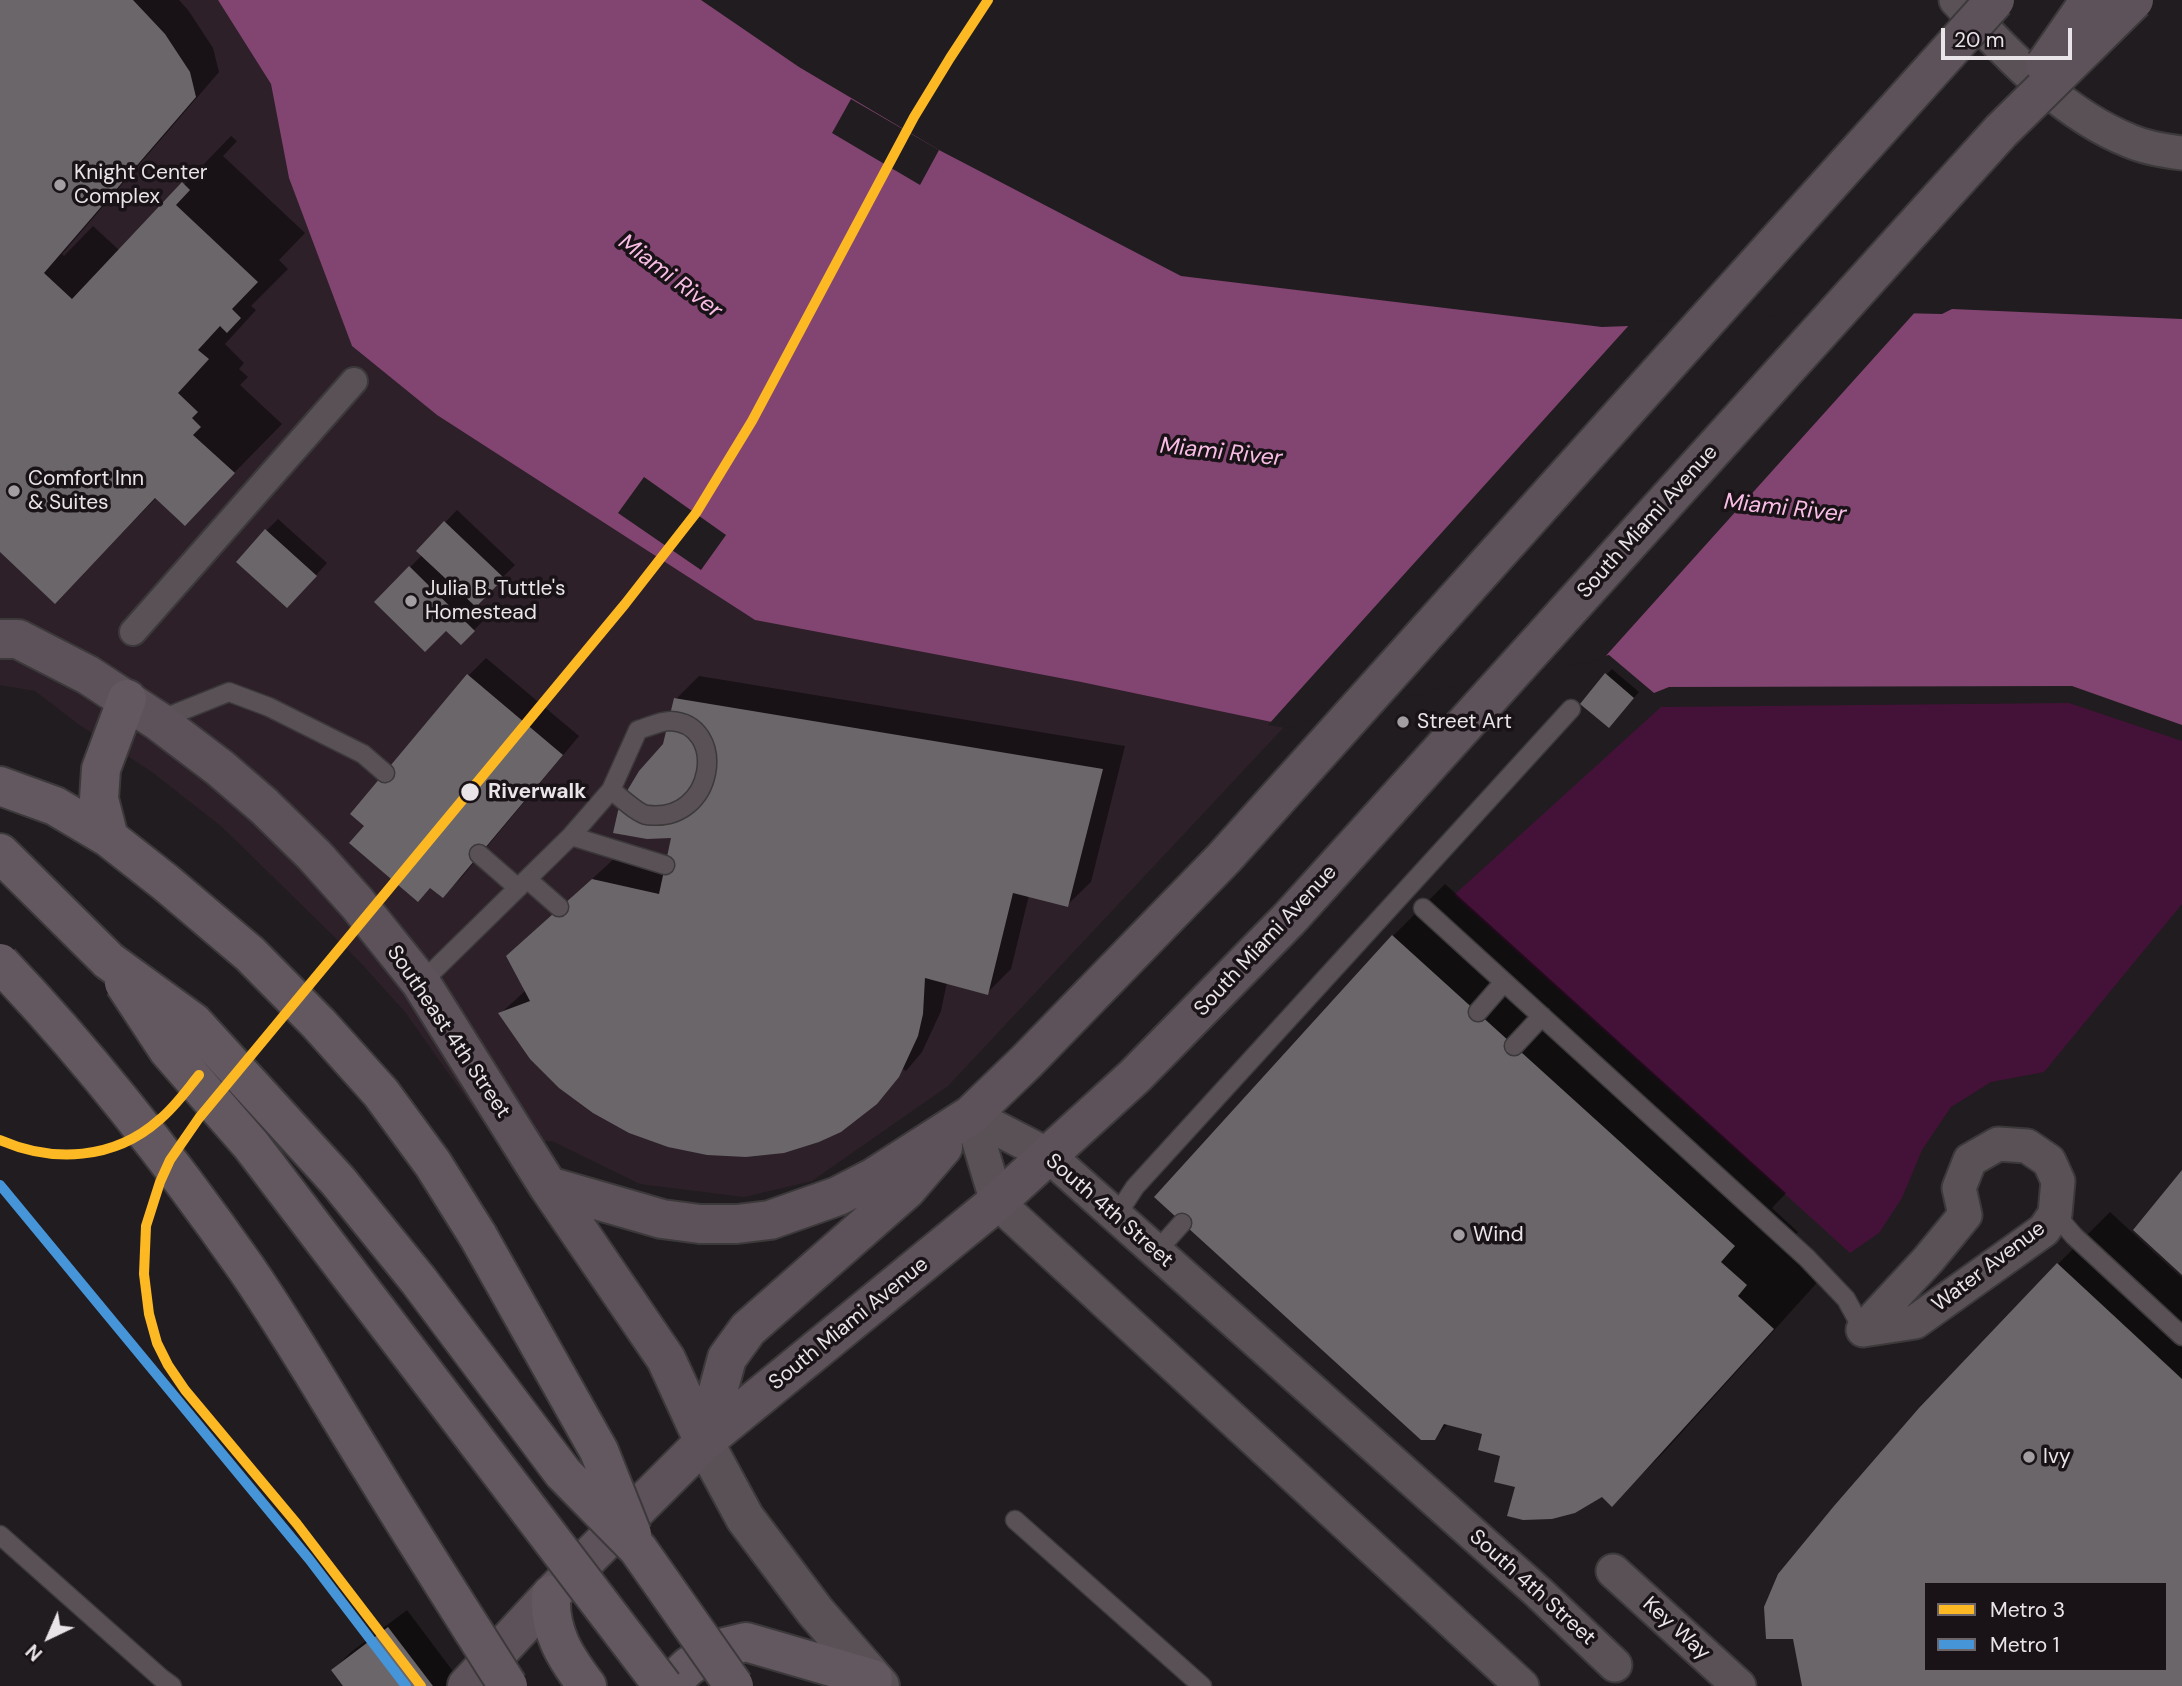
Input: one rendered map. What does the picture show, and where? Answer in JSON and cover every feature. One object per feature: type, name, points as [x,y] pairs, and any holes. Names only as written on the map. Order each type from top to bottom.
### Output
[{"type":"highway","points":[[108,838],[99,799],[101,769],[127,699]]},
{"type":"highway","points":[[0,786],[55,806],[108,838],[165,882],[250,954],[319,1024],[381,1093],[433,1164],[478,1236],[599,1451],[638,1549]]},
{"type":"highway","points":[[0,853],[110,961],[193,1022],[329,1172],[419,1281],[563,1473],[638,1549],[734,1686]]},
{"type":"highway","points":[[110,961],[168,1050],[251,1145],[663,1686]]},
{"type":"highway","points":[[0,963],[103,1078],[248,1271],[508,1686]]},
{"type":"highway","points":[[551,1595],[550,1614],[556,1634],[566,1659],[587,1686]]},
{"type":"highway","points":[[668,1686],[689,1666],[716,1648],[746,1642],[876,1683]]},
{"type":"main road","points":[[704,1442],[727,1358],[748,1329],[906,1190],[971,1115],[1224,858],[1995,0]]},
{"type":"main road","name":"South Miami Avenue","points":[[2001,131],[2090,0]]},
{"type":"main road","name":"South Miami Avenue","points":[[467,1686],[551,1595],[704,1442],[998,1202],[1183,1029],[1289,919],[2001,131],[2134,0]]},
{"type":"main road","name":"Southeast 4th Street","points":[[6,636],[88,675],[158,721],[229,776],[314,855],[358,903],[421,983],[548,1186],[666,1359],[704,1442]]},
{"type":"main road","points":[[548,1186],[662,1219],[700,1224],[737,1224],[770,1220],[838,1196],[873,1178],[971,1115]]},
{"type":"street","points":[[1956,0],[1990,36],[2078,114],[2132,142],[2182,153]]},
{"type":"street","points":[[133,632],[354,381]]},
{"type":"street","points":[[971,1115],[998,1202],[1522,1686]]},
{"type":"street","name":"South 4th Street","points":[[971,1115],[1048,1155],[1569,1620],[1615,1665]]},
{"type":"street","name":"Water Avenue","points":[[1998,1143],[2027,1146],[2049,1161],[2058,1181],[2055,1214],[2045,1230],[1915,1322],[1863,1330],[1965,1215],[1959,1188],[1970,1160],[1998,1143]]},
{"type":"street","points":[[704,1442],[745,1518],[815,1611],[876,1683]]},
{"type":"street","name":"Key Way","points":[[1613,1571],[1739,1686]]},
{"type":"lane","points":[[158,721],[229,692],[269,707],[363,754],[385,773]]},
{"type":"lane","points":[[1116,1216],[1135,1187],[1571,709]]},
{"type":"lane","points":[[421,983],[571,835],[611,790],[638,730],[670,721],[687,726],[702,739],[708,758],[704,782],[691,803],[671,814],[644,815],[611,790]]},
{"type":"lane","points":[[571,835],[665,866]]},
{"type":"lane","points":[[479,854],[559,907]]},
{"type":"lane","points":[[1423,908],[1807,1258],[1846,1299],[1863,1330]]},
{"type":"lane","points":[[1478,1012],[1504,982]]},
{"type":"lane","points":[[1514,1046],[1542,1016]]},
{"type":"lane","points":[[2055,1214],[2074,1236],[2182,1336]]},
{"type":"lane","points":[[1156,1252],[1182,1223]]},
{"type":"lane","points":[[1015,1520],[1202,1686]]},
{"type":"lane","points":[[0,1535],[172,1686]]},
{"type":"shaded area","points":[[0,0],[218,0],[271,84],[289,178],[352,346],[437,415],[755,620],[1081,682],[1286,725],[948,1086],[812,1181],[744,1197],[640,1184],[552,1141],[497,1142],[405,1012],[359,961],[222,827],[152,772],[78,724],[35,691],[0,685]]},
{"type":"shaded area","points":[[2069,703],[2182,741],[2182,904],[2044,1072],[1991,1082],[1951,1107],[1922,1150],[1902,1198],[1879,1233],[1850,1253],[1454,895],[1661,707]]},
{"type":"water","name":"Miami River","points":[[218,0],[701,0],[799,67],[939,150],[1181,276],[1602,327],[1763,321],[1856,312],[1942,314],[1952,309],[2182,319],[2182,725],[2072,686],[1669,687],[1654,693],[1609,655],[1438,686],[1286,725],[1081,682],[755,620],[437,415],[352,346],[289,178],[271,84]]},
{"type":"pier","points":[[851,99],[939,150],[920,185],[832,133]]},
{"type":"pier","points":[[1856,308],[1917,310],[1603,659],[1439,689],[1286,728],[1268,725],[1631,323],[1763,317]]},
{"type":"pier","points":[[644,477],[726,535],[701,570],[618,513]]},
{"type":"building","points":[[0,0],[133,0],[165,34],[190,72],[196,97],[44,273],[72,299],[182,182],[190,190],[176,205],[258,282],[232,309],[241,318],[227,333],[220,326],[198,350],[209,359],[178,393],[198,412],[192,418],[201,427],[193,435],[235,473],[185,526],[155,498],[55,604],[0,552]]},
{"type":"building","points":[[444,521],[504,578],[476,607],[416,551]]},
{"type":"building","points":[[265,529],[317,576],[287,608],[236,562]]},
{"type":"building","points":[[409,566],[475,631],[461,645],[446,631],[425,652],[374,602]]},
{"type":"building","points":[[1605,673],[1634,698],[1609,728],[1580,704]]},
{"type":"building","points":[[467,674],[563,755],[443,898],[430,888],[418,902],[349,843],[364,826],[350,814]]},
{"type":"building","points":[[674,698],[1103,769],[1068,907],[1013,893],[988,995],[925,978],[923,1014],[918,1036],[899,1077],[877,1104],[841,1132],[784,1153],[746,1157],[707,1155],[668,1147],[629,1133],[593,1113],[559,1088],[530,1059],[498,1013],[530,1001],[506,956],[592,879],[659,894],[671,838],[647,839],[613,833],[618,811],[627,791],[639,771],[663,744]]},
{"type":"building","name":"Wind","points":[[1392,935],[1735,1246],[1721,1262],[1747,1285],[1738,1296],[1774,1329],[1612,1507],[1602,1497],[1575,1513],[1552,1519],[1523,1520],[1507,1516],[1515,1487],[1494,1482],[1500,1456],[1478,1450],[1482,1434],[1444,1424],[1435,1440],[1421,1440],[1154,1197]]},
{"type":"building","points":[[2182,1170],[2182,1275],[2133,1230]]},
{"type":"building","name":"Ivy","points":[[2057,1263],[2182,1379],[2182,1686],[1802,1686],[1793,1639],[1766,1639],[1764,1607],[1778,1574],[1919,1408]]},
{"type":"building","points":[[388,1627],[433,1686],[343,1686],[331,1670]]},
{"type":"metro line","name":"3","points":[[421,1686],[297,1524],[185,1390],[168,1365],[157,1343],[149,1314],[144,1274],[146,1226],[160,1182],[170,1160],[199,1118],[625,604],[696,513],[752,421],[914,117],[988,0]]},
{"type":"metro line","name":"3","points":[[0,1140],[41,1152],[82,1154],[103,1150],[123,1143],[159,1120],[199,1075]]},
{"type":"metro line","name":"1","points":[[0,1185],[309,1559],[406,1686]]},
{"type":"place","name":"Knight Center Complex","points":[[60,185]]},
{"type":"place","name":"Comfort Inn & Suites","points":[[14,491]]},
{"type":"place","name":"Julia B. Tuttle's Homestead","points":[[411,601]]},
{"type":"place","name":"Street Art","points":[[1403,722]]},
{"type":"place","name":"Riverwalk","points":[[470,792]]},
{"type":"place","name":"Wind","points":[[1459,1235]]},
{"type":"place","name":"Ivy","points":[[2029,1457]]}]
